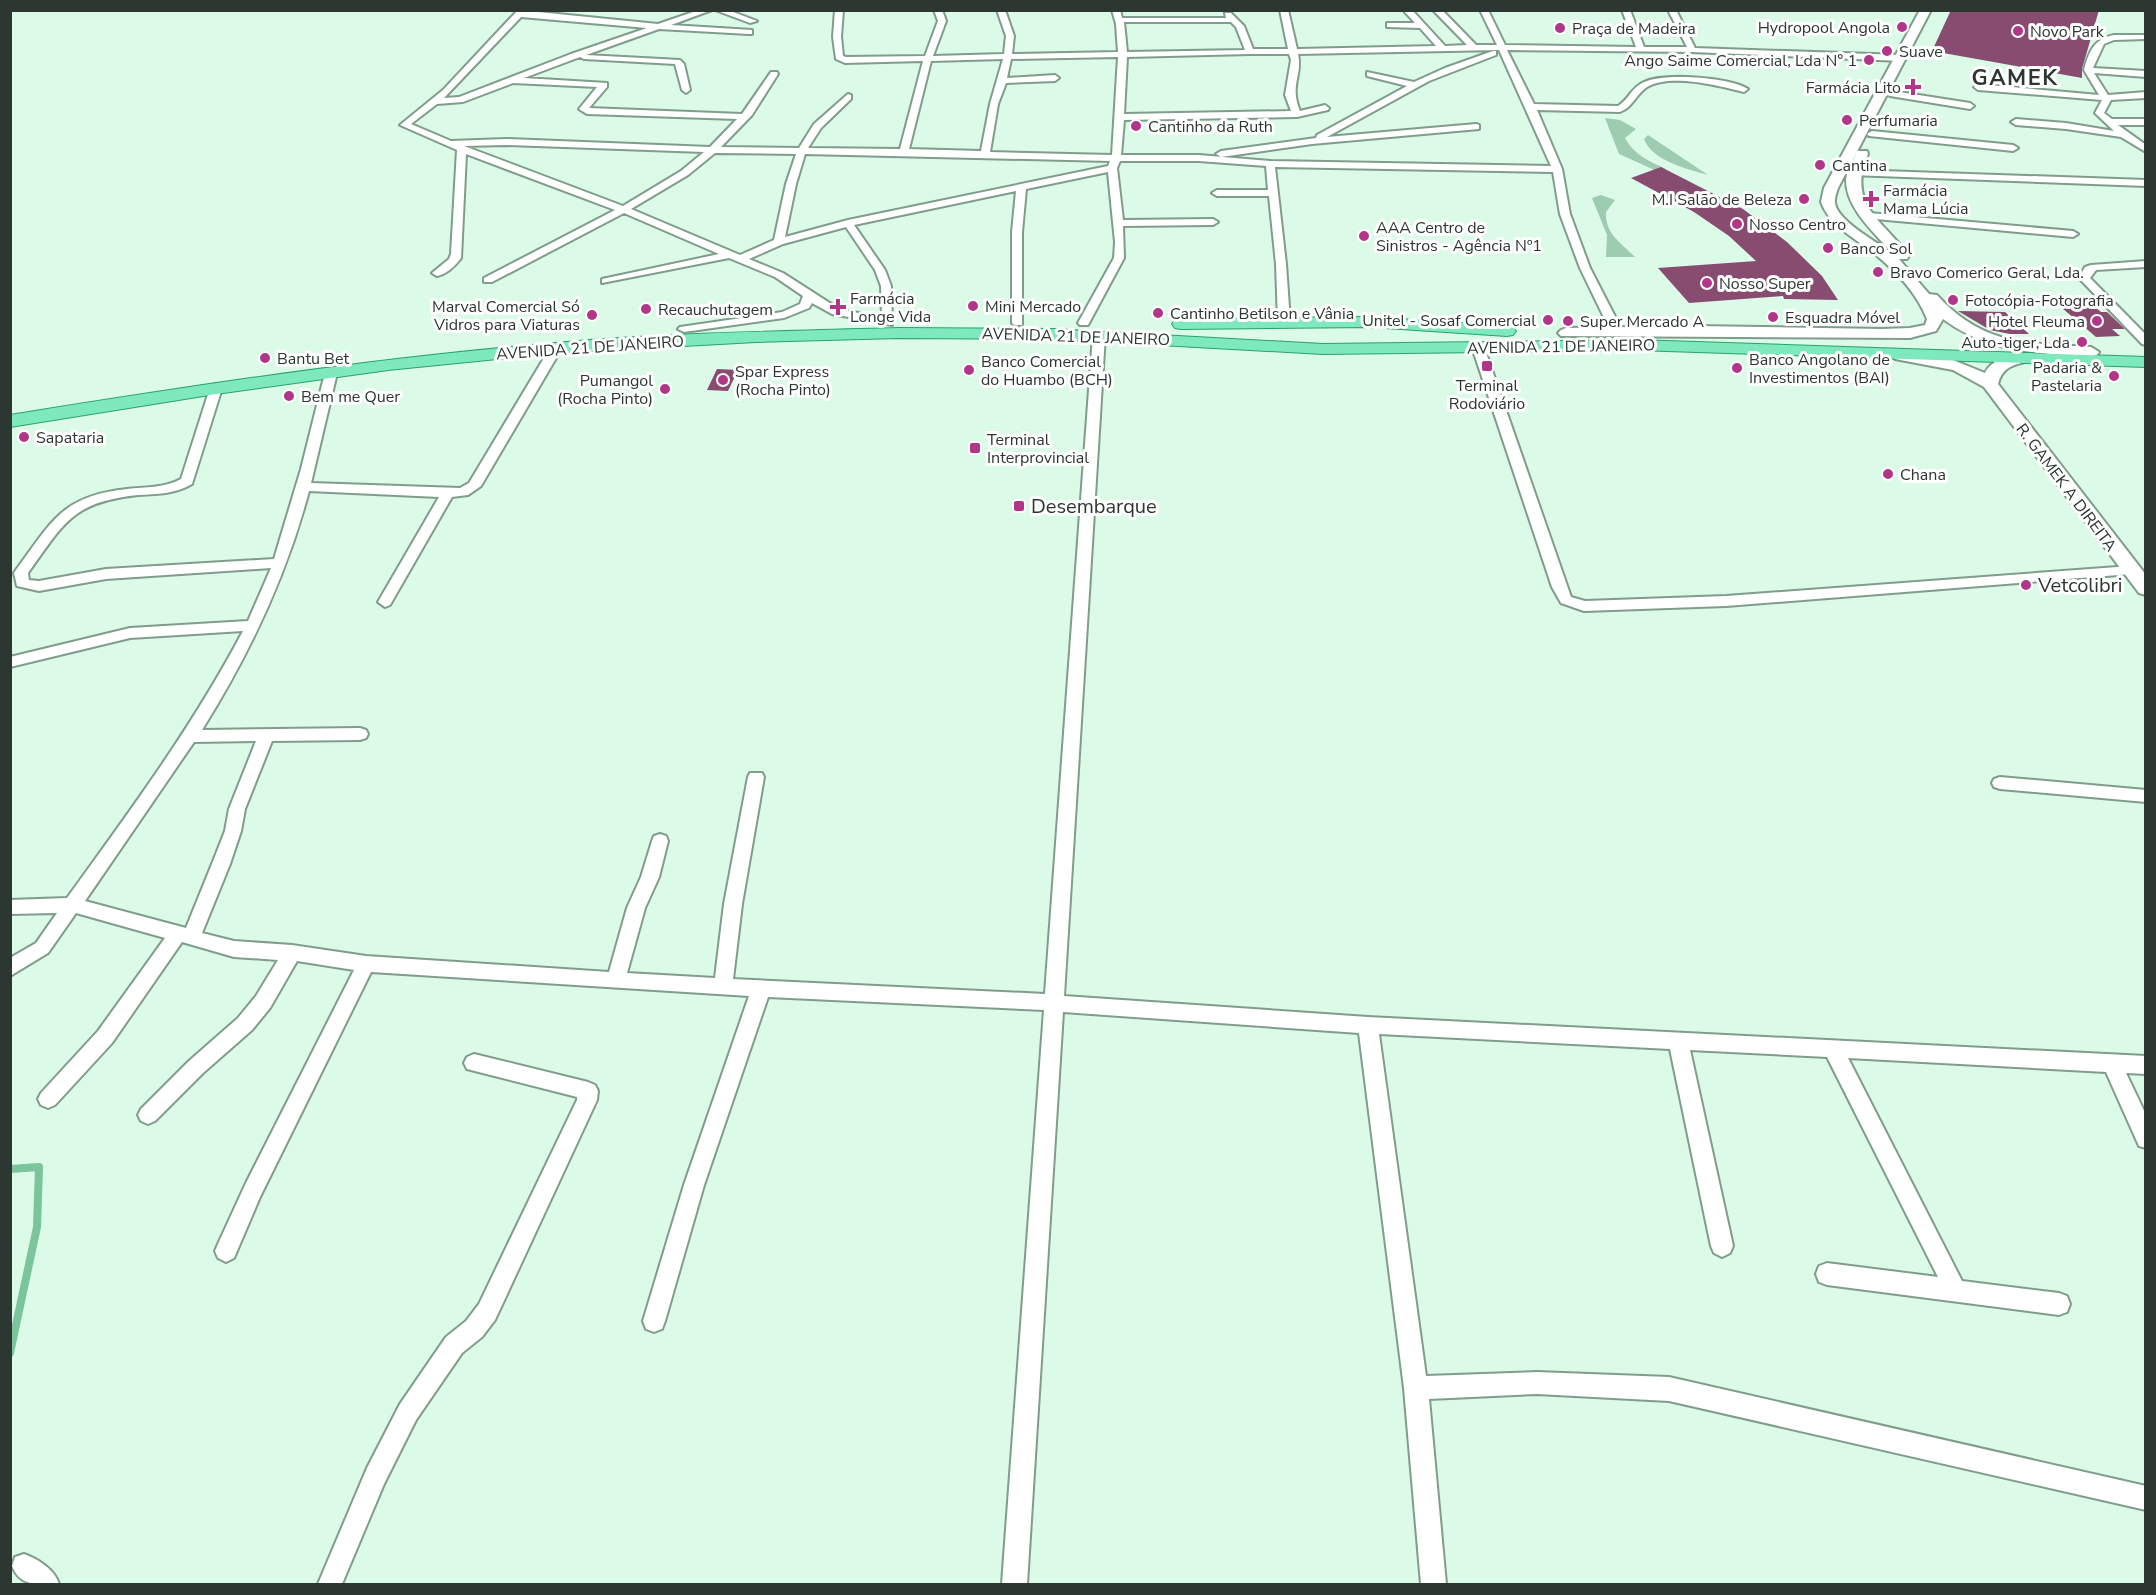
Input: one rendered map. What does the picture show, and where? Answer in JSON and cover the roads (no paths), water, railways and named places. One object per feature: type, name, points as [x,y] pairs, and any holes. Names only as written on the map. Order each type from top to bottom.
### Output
[{"type":"main road","points":[[1566,333],[1882,334],[1910,333],[1931,328],[1935,319],[1933,311],[1896,265],[1838,219],[1830,208],[1828,197],[1926,10]]},
{"type":"main road","points":[[1935,10],[1854,173],[1854,192],[1866,212],[1941,310],[1958,326],[1988,340],[2014,345],[2091,352]]},
{"type":"main road","points":[[1830,208],[1837,213],[1852,216],[1866,212]]},
{"type":"main road","points":[[1291,322],[1317,326],[1328,333],[1331,336],[1330,342],[1323,349]]},
{"type":"main road","points":[[1383,322],[1363,328],[1360,335],[1374,346],[1391,349]]},
{"type":"main road","name":"AVENIDA 21 DE JANEIRO","points":[[10,410],[229,376],[391,355],[546,339],[684,329],[888,323],[1199,325],[1383,322],[1566,333],[2091,352],[2145,360]]},
{"type":"main road","name":"AVENIDA 21 DE JANEIRO","points":[[10,421],[216,388],[556,348],[669,340],[887,333],[1099,335],[1323,349],[1636,345],[2145,360]]},
{"type":"main road","points":[[1852,351],[1956,365],[1980,376],[1990,384],[1994,370],[2003,363],[2027,357]]},
{"type":"main road","name":"R. GAMEK A DIREITA","points":[[1990,384],[2144,586]]},
{"type":"street","points":[[573,18],[581,10]]},
{"type":"street","points":[[437,101],[460,100],[574,56],[708,10]]},
{"type":"street","points":[[719,10],[753,21]]},
{"type":"street","points":[[839,10],[837,37],[841,59],[1122,56],[1474,48],[1692,50],[1901,58]]},
{"type":"street","points":[[904,152],[928,58],[942,21],[938,10]]},
{"type":"street","points":[[985,154],[1010,36],[1001,10]]},
{"type":"street","points":[[1221,10],[1235,20],[1251,52]]},
{"type":"street","points":[[1284,10],[1296,68],[1289,95],[1297,114]]},
{"type":"street","points":[[1407,10],[1444,49]]},
{"type":"street","points":[[1437,10],[1474,48]]},
{"type":"street","points":[[1484,10],[1531,107],[1557,169],[1565,214],[1581,258],[1617,332]]},
{"type":"street","points":[[1626,10],[1641,49]]},
{"type":"street","points":[[749,32],[660,27],[610,19],[573,18],[521,12],[437,101],[405,125],[462,149],[625,210],[779,275],[836,312],[888,323],[886,286],[880,270],[848,223]]},
{"type":"street","points":[[1673,12],[1692,50]]},
{"type":"street","points":[[1084,323],[1119,258],[1120,242],[1114,163],[1122,56],[1118,15],[1235,20]]},
{"type":"street","points":[[1390,25],[1423,26]]},
{"type":"street","points":[[2145,37],[2102,39],[2096,44],[2088,70],[2107,101],[2099,113],[2107,122],[2145,150]]},
{"type":"street","points":[[1312,141],[1349,123],[1414,85],[1502,49]]},
{"type":"street","points":[[574,56],[677,62],[680,64],[686,90]]},
{"type":"street","points":[[2088,70],[2145,74]]},
{"type":"street","points":[[488,280],[528,257],[625,210],[673,181],[716,150],[763,93],[774,74]]},
{"type":"street","points":[[1370,74],[1414,85]]},
{"type":"street","points":[[1000,85],[1055,78]]},
{"type":"street","points":[[1531,107],[1620,109],[1626,106],[1639,88],[1671,79],[1744,88]]},
{"type":"street","points":[[510,80],[604,85],[584,109],[587,111],[744,117]]},
{"type":"street","points":[[1000,85],[1034,89]]},
{"type":"street","points":[[1978,87],[2105,98],[2145,95]]},
{"type":"street","points":[[1893,94],[1970,106]]},
{"type":"street","points":[[778,242],[787,199],[803,151],[815,128],[848,98]]},
{"type":"street","points":[[1119,117],[1297,114],[1325,108]]},
{"type":"street","points":[[2016,122],[2145,136]]},
{"type":"street","points":[[2107,122],[2145,122]]},
{"type":"street","points":[[450,144],[561,143],[716,150],[985,154],[1114,163],[1199,158],[1312,141],[1476,127]]},
{"type":"street","points":[[1872,134],[2013,148]]},
{"type":"street","points":[[437,273],[455,260],[458,252],[456,243],[462,149]]},
{"type":"street","points":[[1199,158],[1270,164],[1557,169]]},
{"type":"street","points":[[740,260],[778,242],[848,223],[1021,187],[1114,163]]},
{"type":"street","points":[[1270,164],[1291,322]]},
{"type":"street","points":[[1854,173],[2145,183]]},
{"type":"street","points":[[1018,323],[1017,232],[1021,187]]},
{"type":"street","points":[[1217,193],[1274,193]]},
{"type":"street","points":[[1866,212],[2073,234]]},
{"type":"street","points":[[1117,223],[1213,222]]},
{"type":"street","points":[[606,280],[727,255]]},
{"type":"street","points":[[2145,264],[2095,267],[2089,269],[2084,278],[2145,342]]},
{"type":"street","points":[[684,329],[784,315],[805,306],[809,295]]},
{"type":"street","points":[[1015,1584],[1099,335]]},
{"type":"street","points":[[1478,347],[1559,586],[1566,600],[1584,606],[1726,601],[2131,570]]},
{"type":"street","points":[[305,487],[448,493],[463,492],[474,486],[556,348]]},
{"type":"street","points":[[10,968],[42,948],[189,736],[253,626],[268,592],[305,487],[331,373]]},
{"type":"street","points":[[216,388],[187,481],[176,488],[97,498],[82,503],[69,512],[21,573],[22,583],[39,586],[106,574],[277,563]]},
{"type":"street","points":[[385,602],[448,493]]},
{"type":"street","points":[[10,662],[130,633],[253,626]]},
{"type":"street","points":[[189,736],[360,734]]},
{"type":"street","points":[[48,1099],[105,1037],[185,936],[221,864],[233,831],[237,809],[266,736]]},
{"type":"street","points":[[723,987],[733,904],[756,777]]},
{"type":"street","points":[[2000,783],[2145,796]]},
{"type":"street","points":[[616,981],[636,908],[650,877],[660,841]]},
{"type":"street","points":[[10,907],[72,904],[234,950],[292,953],[366,964],[723,987],[970,997],[1368,1025],[2145,1065]]},
{"type":"street","points":[[148,1115],[196,1067],[245,1024],[263,1002],[292,953]]},
{"type":"street","points":[[226,1251],[263,1170],[366,964]]},
{"type":"street","points":[[654,1321],[694,1185],[761,989]]},
{"type":"street","points":[[1368,1025],[1416,1388],[1433,1584]]},
{"type":"street","points":[[1678,1041],[1722,1246]]},
{"type":"street","points":[[1833,1049],[1955,1289]]},
{"type":"street","points":[[330,1584],[375,1476],[408,1412],[454,1345],[474,1329],[487,1312],[587,1100],[588,1090],[474,1063]]},
{"type":"street","points":[[2112,1063],[2145,1138]]},
{"type":"street","points":[[1827,1275],[1912,1287],[1955,1289],[2059,1304]]},
{"type":"street","points":[[1416,1388],[1537,1383],[1669,1389],[2145,1498]]},
{"type":"street","points":[[24,1566],[47,1584]]},
{"type":"waterway","points":[[10,1169],[39,1167],[37,1227],[10,1353]]},
{"type":"place","name":"Hydropool Angola","points":[[1902,27]]},
{"type":"place","name":"Praça de Madeira","points":[[1560,28]]},
{"type":"place","name":"Novo Park","points":[[2018,31]]},
{"type":"place","name":"Suave","points":[[1887,51]]},
{"type":"place","name":"Ango Saime Comercial, Lda N° 1","points":[[1869,60]]},
{"type":"place","name":"Farmácia Lito","points":[[1913,87]]},
{"type":"place","name":"Perfumaria","points":[[1847,120]]},
{"type":"place","name":"Cantinho da Ruth","points":[[1136,126]]},
{"type":"place","name":"Cantina","points":[[1820,165]]},
{"type":"place","name":"M.I Salão de Beleza","points":[[1804,199]]},
{"type":"place","name":"Farmácia Mama Lúcia","points":[[1871,199]]},
{"type":"place","name":"Nosso Centro","points":[[1737,224]]},
{"type":"place","name":"AAA Centro de Sinistros - Agência Nº1","points":[[1364,236]]},
{"type":"place","name":"Banco Sol","points":[[1828,248]]},
{"type":"place","name":"Bravo Comerico Geral, Lda.","points":[[1878,272]]},
{"type":"place","name":"Nosso Super","points":[[1707,283]]},
{"type":"place","name":"Fotocópia-Fotografia","points":[[1953,300]]},
{"type":"place","name":"Mini Mercado","points":[[973,306]]},
{"type":"place","name":"Farmácia Longe Vida","points":[[838,307]]},
{"type":"place","name":"Recauchutagem","points":[[646,309]]},
{"type":"place","name":"Cantinho Betilson e Vânia","points":[[1158,313]]},
{"type":"place","name":"Marval Comercial Só Vidros para Viaturas","points":[[592,315]]},
{"type":"place","name":"Esquadra Móvel","points":[[1773,317]]},
{"type":"place","name":"Unitel - Sosaf Comercial","points":[[1548,320]]},
{"type":"place","name":"Super Mercado A","points":[[1568,321]]},
{"type":"place","name":"Hotel Fleuma","points":[[2097,321]]},
{"type":"place","name":"Auto-tiger, Lda","points":[[2082,342]]},
{"type":"place","name":"Bantu Bet","points":[[265,358]]},
{"type":"place","name":"Terminal Rodoviário","points":[[1487,366]]},
{"type":"place","name":"Banco Angolano de Investimentos (BAI)","points":[[1737,368]]},
{"type":"place","name":"Banco Comercial do Huambo (BCH)","points":[[969,370]]},
{"type":"place","name":"Padaria & Pastelaria","points":[[2114,376]]},
{"type":"place","name":"Spar Express (Rocha Pinto)","points":[[723,380]]},
{"type":"place","name":"Pumangol (Rocha Pinto)","points":[[665,389]]},
{"type":"place","name":"Bem me Quer","points":[[289,396]]},
{"type":"place","name":"Sapataria","points":[[24,437]]},
{"type":"place","name":"Terminal Interprovincial","points":[[975,448]]},
{"type":"place","name":"Chana","points":[[1888,474]]},
{"type":"place","name":"Desembarque","points":[[1019,506]]},
{"type":"place","name":"Vetcolibri","points":[[2026,585]]},
{"type":"district","name":"GAMEK","points":[[2015,77]]}]
